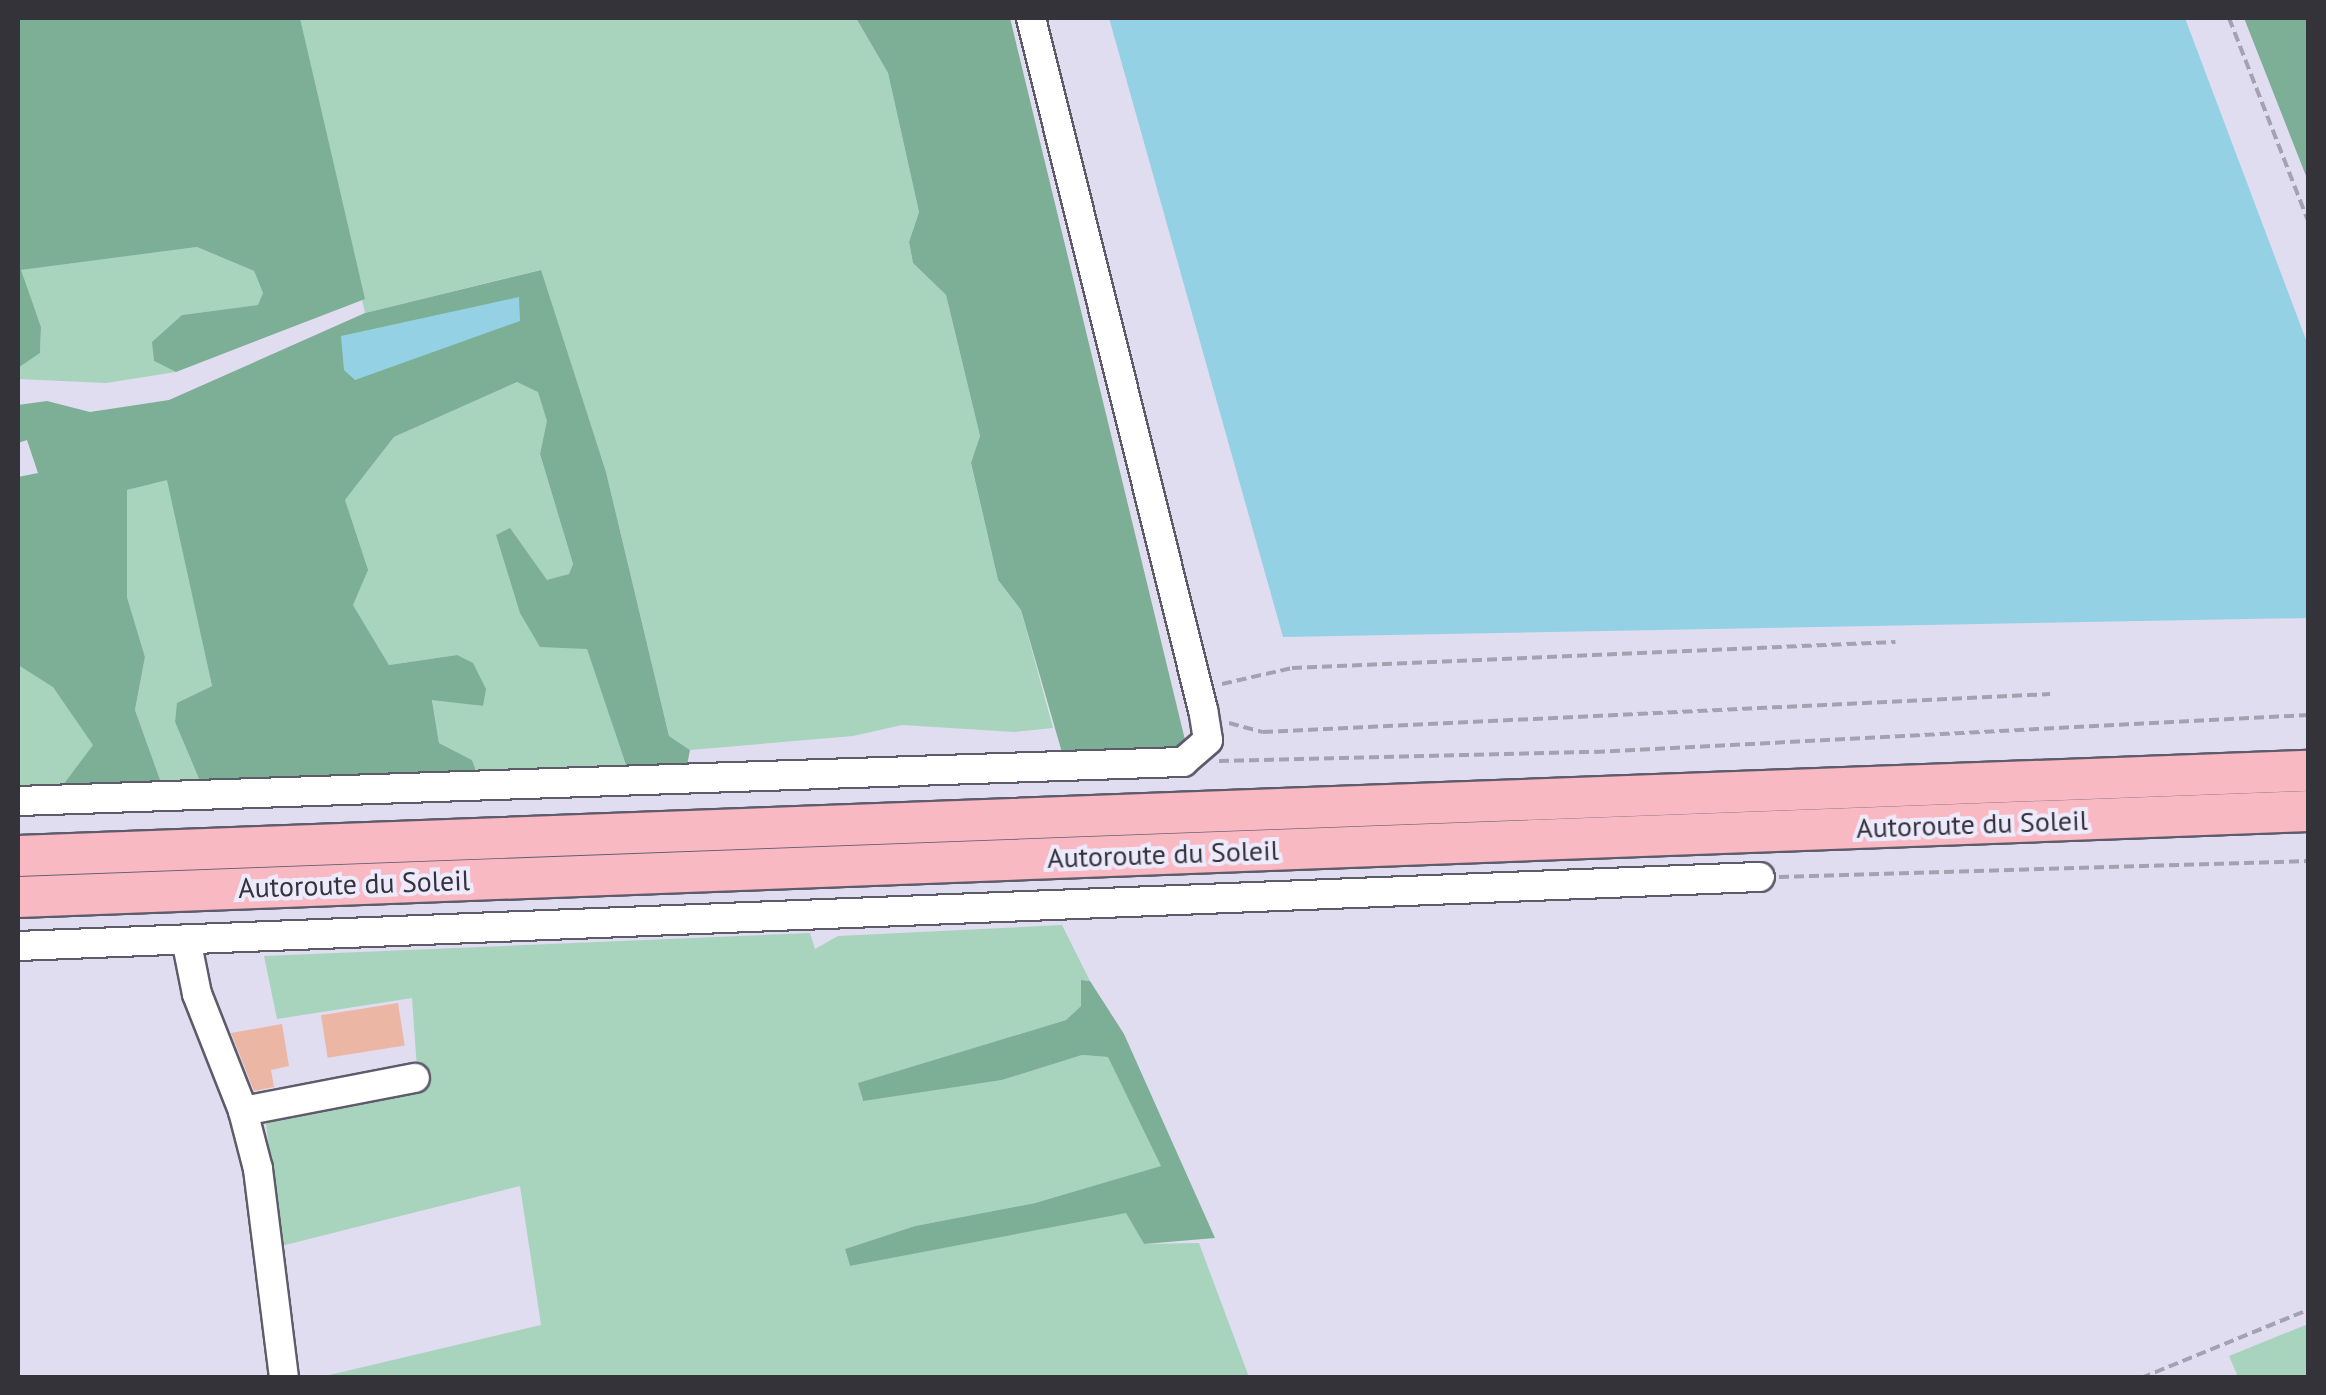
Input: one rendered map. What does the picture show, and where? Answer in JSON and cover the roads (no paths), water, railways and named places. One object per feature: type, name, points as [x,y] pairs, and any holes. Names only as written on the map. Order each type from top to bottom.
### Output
[{"type":"highway","name":"Autoroute du Soleil","points":[[18,856],[2308,771]]},
{"type":"highway","name":"Autoroute du Soleil","points":[[18,896],[2308,811]]},
{"type":"street","points":[[18,802],[1184,762],[1208,740],[1200,700],[1030,18]]},
{"type":"street","points":[[18,946],[187,949],[1760,877]]},
{"type":"street","points":[[187,949],[243,1111],[258,1169],[284,1378]]},
{"type":"street","points":[[243,1111],[414,1078]]},
{"type":"water","points":[[1109,18],[2185,18],[2308,345],[2308,618],[1283,637]]},
{"type":"water","points":[[519,297],[520,321],[355,380],[344,370],[341,336]]}]
